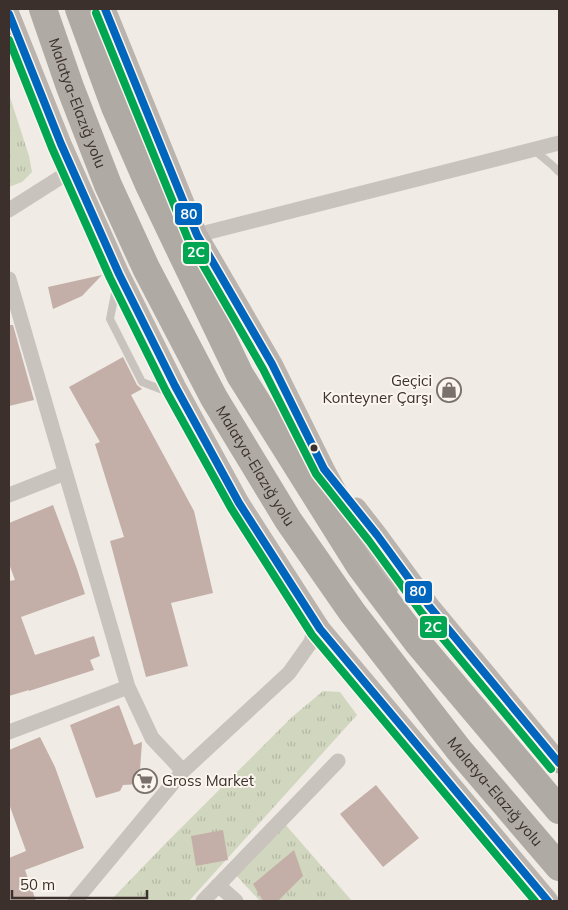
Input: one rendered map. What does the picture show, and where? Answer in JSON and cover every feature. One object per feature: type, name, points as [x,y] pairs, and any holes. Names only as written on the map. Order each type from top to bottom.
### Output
[{"type":"highway","name":"Malatya-Elazığ yolu","points":[[43,9],[70,87],[108,185],[146,268],[214,398],[288,520],[352,612],[460,750],[559,867]]},
{"type":"highway","points":[[79,9],[118,115],[153,194],[240,375],[360,566],[418,643],[559,810]]},
{"type":"main road","points":[[105,9],[197,234],[272,364],[324,469],[418,643]]},
{"type":"main road","points":[[9,14],[61,144],[119,274],[180,397],[239,504],[316,623],[548,901]]},
{"type":"main road","points":[[324,469],[378,535],[429,606],[559,763]]},
{"type":"street","points":[[197,234],[559,143]]},
{"type":"street","points":[[9,210],[72,170]]},
{"type":"street","points":[[9,279],[128,687],[152,738],[183,771]]},
{"type":"street","points":[[9,495],[65,473]]},
{"type":"street","points":[[75,901],[183,771],[289,674],[311,642],[316,623]]},
{"type":"street","points":[[9,732],[128,687]]},
{"type":"street","points":[[203,901],[338,761]]},
{"type":"street","points":[[218,885],[236,901]]},
{"type":"lane","points":[[533,149],[559,172]]},
{"type":"lane","points":[[119,274],[110,319],[142,382],[180,397]]},
{"type":"green space","points":[[9,94],[29,156],[32,172],[22,182],[9,187]]},
{"type":"green space","points":[[323,691],[340,692],[357,715],[189,901],[110,901],[292,717]]},
{"type":"green space","points":[[284,823],[352,901],[260,901],[234,873]]},
{"type":"building","points":[[102,275],[82,296],[53,309],[48,287]]},
{"type":"building","points":[[9,325],[13,325],[34,400],[9,406]]},
{"type":"building","points":[[123,357],[137,385],[142,389],[131,395],[194,511],[213,593],[171,603],[188,666],[146,677],[110,541],[124,537],[95,444],[100,442],[69,387]]},
{"type":"building","points":[[53,505],[85,594],[21,617],[35,655],[94,636],[100,656],[90,660],[94,670],[9,696],[9,581],[15,580],[9,564],[9,523]]},
{"type":"building","points":[[119,705],[134,745],[142,742],[139,784],[123,785],[120,791],[96,798],[70,725]]},
{"type":"building","points":[[40,737],[55,767],[84,848],[25,870],[36,901],[9,901],[9,858],[26,851],[9,804],[9,750]]},
{"type":"building","points":[[376,785],[419,838],[383,867],[340,814]]},
{"type":"building","points":[[223,830],[228,860],[196,866],[191,836]]},
{"type":"building","points":[[294,850],[303,876],[278,901],[263,901],[253,884]]},
{"type":"transit line","name":"80","points":[[105,9],[197,235],[272,364],[324,469],[377,535],[429,606],[559,763]]},
{"type":"transit line","name":"2C","points":[[96,13],[188,239],[263,369],[316,474],[369,541],[421,612],[551,769]]},
{"type":"transit line","name":"80","points":[[9,14],[61,144],[119,274],[175,386],[239,503],[320,629],[548,901]]},
{"type":"transit line","name":"2C","points":[[9,40],[52,148],[110,278],[166,391],[231,508],[312,635],[535,901]]},
{"type":"place","name":"Geçici Konteyner Çarşı","points":[[449,390]]},
{"type":"place","name":"Gross Market","points":[[145,781]]}]
